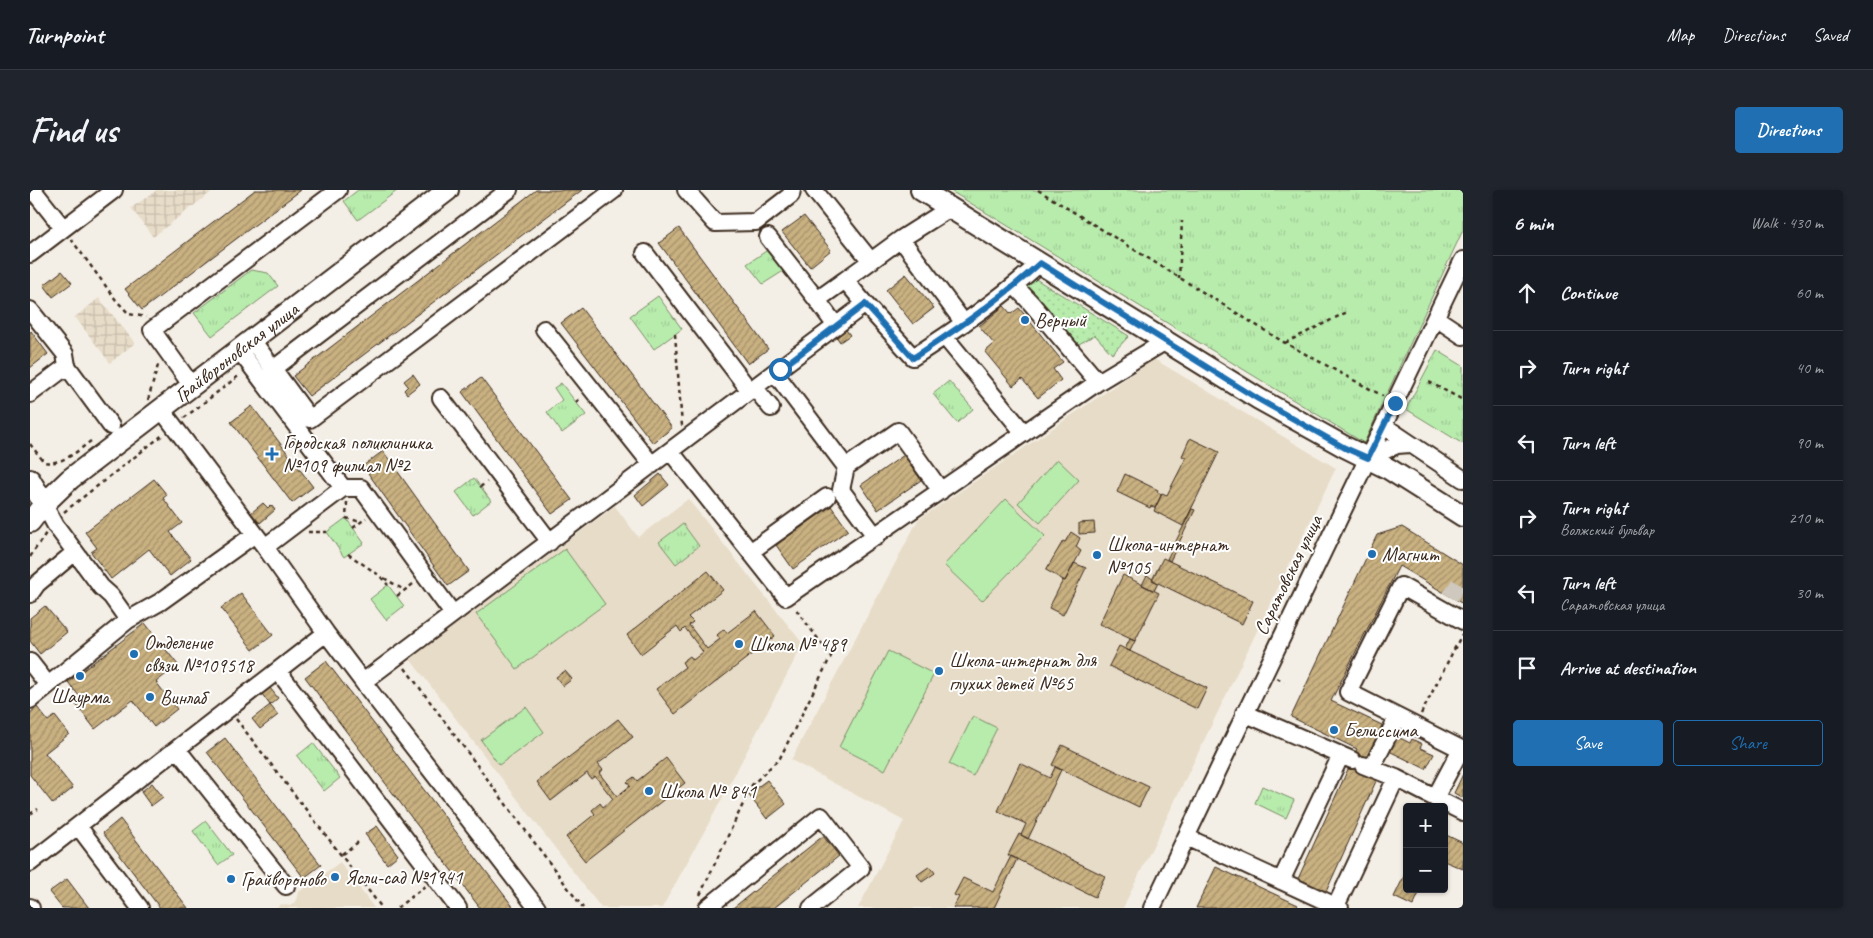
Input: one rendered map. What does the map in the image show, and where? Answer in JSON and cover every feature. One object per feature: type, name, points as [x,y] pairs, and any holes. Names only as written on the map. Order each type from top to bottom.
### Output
[{"type":"main road","name":"Грайвороновская улица","points":[[30,522],[44,504],[70,479],[154,405],[192,386],[448,190]]},
{"type":"main road","points":[[922,190],[1258,399],[1345,448],[1389,469],[1463,516]]},
{"type":"main road","points":[[30,480],[44,504]]},
{"type":"street","points":[[34,190],[63,228]]},
{"type":"street","points":[[30,254],[114,190]]},
{"type":"street","points":[[192,386],[163,348],[152,330],[338,190]]},
{"type":"street","points":[[272,370],[509,190]]},
{"type":"street","points":[[246,345],[272,370],[310,420],[614,190]]},
{"type":"street","points":[[686,190],[715,223],[756,222],[790,192]]},
{"type":"street","points":[[814,190],[870,260]]},
{"type":"street","points":[[816,300],[870,260],[950,208]]},
{"type":"street","points":[[768,237],[836,326]]},
{"type":"street","points":[[901,239],[964,323]]},
{"type":"street","points":[[645,253],[753,390],[771,408]]},
{"type":"street","name":"Саратовская улица","points":[[1152,908],[1244,712],[1463,260]]},
{"type":"street","points":[[845,280],[913,358],[1015,286],[1040,263]]},
{"type":"street","points":[[1015,286],[1032,302],[1098,382]]},
{"type":"street","points":[[363,682],[865,304]]},
{"type":"street","points":[[30,310],[64,354],[67,366],[112,426]]},
{"type":"street","points":[[1436,318],[1463,336]]},
{"type":"street","points":[[544,329],[652,466]]},
{"type":"street","points":[[945,337],[1024,433]]},
{"type":"street","points":[[677,447],[750,552],[786,597],[1098,382],[1166,341]]},
{"type":"street","points":[[246,345],[343,488]]},
{"type":"street","points":[[30,394],[67,366]]},
{"type":"street","points":[[775,372],[846,467]]},
{"type":"street","points":[[441,398],[550,542]]},
{"type":"street","points":[[154,405],[265,547],[326,633],[537,908]]},
{"type":"street","points":[[1384,426],[1463,478]]},
{"type":"street","points":[[876,536],[841,490],[846,467],[898,431],[941,491]]},
{"type":"street","points":[[1368,458],[1397,445],[1410,444]]},
{"type":"street","points":[[265,547],[343,488],[361,488],[453,614]]},
{"type":"street","points":[[750,552],[827,496]]},
{"type":"street","points":[[44,504],[56,526],[128,620]]},
{"type":"street","points":[[30,700],[128,620],[160,602],[255,534]]},
{"type":"street","points":[[30,594],[37,584],[75,552]]},
{"type":"street","points":[[1435,798],[1462,750],[1348,692],[1401,586],[1446,603],[1463,621]]},
{"type":"street","points":[[30,863],[326,633]]},
{"type":"street","points":[[30,662],[48,685]]},
{"type":"street","points":[[278,671],[458,908]]},
{"type":"street","points":[[1244,712],[1396,778],[1463,812]]},
{"type":"street","points":[[1282,881],[1357,762],[1397,718]]},
{"type":"street","points":[[177,749],[286,886]]},
{"type":"street","points":[[1186,837],[1282,881],[1312,902],[1338,907],[1396,778]]},
{"type":"street","points":[[702,904],[820,816],[861,868],[811,908]]},
{"type":"street","points":[[78,826],[140,908]]},
{"type":"path","points":[[1038,190],[1284,343],[1386,398]]},
{"type":"path","points":[[1179,279],[1182,221]]},
{"type":"path","points":[[63,228],[116,300],[129,314],[147,318],[156,328]]},
{"type":"path","points":[[1284,343],[1349,311]]},
{"type":"path","points":[[675,334],[677,447]]},
{"type":"path","points":[[154,405],[163,348]]},
{"type":"path","points":[[1429,382],[1463,400]]},
{"type":"path","points":[[30,444],[44,462],[52,464],[63,461],[112,426]]},
{"type":"path","points":[[346,518],[361,522]]},
{"type":"path","points":[[30,557],[41,540]]},
{"type":"path","points":[[348,554],[404,590]]},
{"type":"path","points":[[397,596],[424,576]]},
{"type":"path","points":[[382,577],[388,585]]},
{"type":"path","points":[[702,904],[752,785],[780,758],[831,656],[786,597]]},
{"type":"path","points":[[1414,726],[1463,633]]},
{"type":"path","points":[[396,657],[583,908]]},
{"type":"path","points":[[228,709],[382,908]]},
{"type":"path","points":[[30,814],[38,809]]},
{"type":"path","points":[[342,854],[361,840]]},
{"type":"path","points":[[397,908],[435,878]]},
{"type":"shaded area","points":[[157,190],[214,190],[153,237],[131,208]]},
{"type":"shaded area","points":[[99,298],[135,343],[110,363],[75,317]]},
{"type":"shaded area","points":[[1154,359],[1336,468],[1123,908],[858,908],[904,821],[791,760],[918,520]]},
{"type":"shaded area","points":[[688,499],[803,644],[715,812],[662,908],[601,908],[410,659],[615,506],[638,537]]},
{"type":"shaded area","name":"Ясли-сад №1941","points":[[340,862],[374,908],[277,908],[281,904],[290,906],[297,900],[299,892]]},
{"type":"green space","points":[[358,190],[398,190],[358,220],[344,201]]},
{"type":"green space","points":[[949,190],[1463,190],[1463,230],[1364,443]]},
{"type":"green space","points":[[769,249],[785,270],[763,284],[747,264]]},
{"type":"green space","points":[[251,270],[268,273],[278,286],[212,336],[194,313]]},
{"type":"green space","points":[[1034,278],[1129,336],[1112,354],[1095,335],[1070,349],[1020,291]]},
{"type":"green space","points":[[658,296],[682,329],[654,349],[630,316]]},
{"type":"green space","points":[[1437,350],[1463,366],[1463,444],[1406,409]]},
{"type":"green space","points":[[949,381],[973,409],[957,423],[933,394]]},
{"type":"green space","points":[[561,383],[586,415],[562,433],[547,412],[562,400],[554,388]]},
{"type":"green space","points":[[1057,459],[1079,480],[1040,523],[1018,503]]},
{"type":"green space","points":[[474,478],[491,501],[473,515],[456,492]]},
{"type":"green space","points":[[1006,499],[1045,536],[982,601],[944,565]]},
{"type":"green space","points":[[346,518],[364,543],[344,557],[327,532]]},
{"type":"green space","points":[[683,524],[699,546],[676,564],[659,542]]},
{"type":"green space","points":[[565,549],[605,604],[517,669],[476,614]]},
{"type":"green space","points":[[388,585],[404,606],[386,620],[370,599]]},
{"type":"green space","points":[[888,651],[934,674],[885,770],[839,747]]},
{"type":"green space","points":[[526,707],[544,732],[499,765],[481,740]]},
{"type":"green space","points":[[973,716],[997,728],[973,776],[949,764]]},
{"type":"green space","points":[[313,743],[340,778],[324,791],[297,756]]},
{"type":"green space","points":[[1262,786],[1294,800],[1286,818],[1255,803]]},
{"type":"green space","points":[[206,821],[232,855],[218,865],[193,831]]},
{"type":"building","points":[[255,190],[301,190],[142,310],[125,289]]},
{"type":"building","points":[[536,190],[582,190],[309,396],[293,376]]},
{"type":"building","points":[[804,216],[831,250],[810,267],[782,232]]},
{"type":"building","points":[[679,228],[768,349],[748,364],[659,243]]},
{"type":"building","points":[[62,271],[72,283],[53,297],[44,285]]},
{"type":"building","points":[[906,274],[934,308],[913,324],[886,290]]},
{"type":"building","points":[[1004,306],[1011,314],[1019,308],[1063,362],[1053,369],[1061,380],[1038,398],[1022,379],[1013,386],[985,352],[994,344],[979,326]]},
{"type":"building","points":[[581,308],[672,428],[653,443],[561,323]]},
{"type":"building","points":[[843,326],[850,335],[840,342],[834,333]]},
{"type":"building","points":[[30,332],[48,354],[30,368]]},
{"type":"building","points":[[413,374],[420,384],[407,394],[404,390],[408,386],[404,381]]},
{"type":"building","points":[[481,378],[572,500],[552,514],[462,392]]},
{"type":"building","name":"Городская поликлиника №109 филиал №2","points":[[252,406],[313,487],[292,503],[231,422]]},
{"type":"building","points":[[1190,438],[1219,452],[1183,526],[1154,511],[1162,493],[1167,495],[1186,458],[1182,456]]},
{"type":"building","points":[[383,451],[469,571],[448,586],[363,466]]},
{"type":"building","points":[[904,455],[921,480],[878,510],[861,485]]},
{"type":"building","points":[[660,474],[669,485],[643,506],[635,495]]},
{"type":"building","points":[[1125,474],[1158,490],[1157,492],[1162,494],[1155,508],[1151,506],[1150,508],[1117,492]]},
{"type":"building","points":[[154,479],[167,495],[163,498],[182,523],[170,532],[191,559],[170,576],[149,549],[111,579],[91,552],[97,548],[85,532]]},
{"type":"building","points":[[263,503],[268,508],[271,505],[275,510],[260,523],[251,513]]},
{"type":"building","points":[[831,506],[848,530],[793,569],[776,545]]},
{"type":"building","points":[[1192,509],[1195,510],[1170,561],[1167,559]]},
{"type":"building","points":[[1094,522],[1095,533],[1079,534],[1079,523]]},
{"type":"building","points":[[1402,527],[1463,565],[1463,604],[1399,566],[1331,701],[1382,725],[1360,772],[1349,767],[1357,749],[1291,717],[1377,535]]},
{"type":"building","points":[[1071,532],[1080,538],[1076,547],[1081,551],[1065,581],[1046,570],[1063,541],[1065,542]]},
{"type":"building","points":[[1163,558],[1253,601],[1242,624],[1152,580]]},
{"type":"building","points":[[1074,563],[1086,568],[1063,615],[1049,608]]},
{"type":"building","name":"Школа № 489","points":[[708,571],[723,590],[688,617],[693,622],[689,625],[707,649],[720,639],[717,635],[724,629],[727,633],[756,611],[775,636],[675,714],[656,689],[685,667],[682,662],[690,656],[693,660],[703,652],[685,628],[681,632],[677,626],[641,654],[627,635]]},
{"type":"building","points":[[1123,575],[1159,593],[1135,641],[1099,624]]},
{"type":"building","points":[[1147,575],[1158,583],[1154,591],[1142,585]]},
{"type":"building","points":[[241,593],[273,635],[253,650],[221,608]]},
{"type":"building","points":[[45,606],[67,632],[40,654],[30,641],[30,618]]},
{"type":"building","points":[[145,623],[178,665],[156,682],[177,709],[154,727],[133,700],[95,729],[74,702],[80,697],[68,682]]},
{"type":"building","points":[[1130,639],[1135,641],[1130,651],[1125,649]]},
{"type":"building","points":[[1119,646],[1207,688],[1197,709],[1109,666]]},
{"type":"building","points":[[326,661],[514,908],[480,908],[305,677]]},
{"type":"building","points":[[565,671],[572,679],[563,686],[556,677]]},
{"type":"building","points":[[270,688],[278,698],[270,705],[262,694]]},
{"type":"building","points":[[270,705],[278,715],[260,729],[252,719]]},
{"type":"building","points":[[37,707],[48,721],[55,716],[69,734],[45,753],[73,788],[53,804],[30,775],[30,713]]},
{"type":"building","name":"Школа № 841","points":[[618,719],[633,737],[598,764],[603,770],[599,773],[617,796],[630,786],[627,782],[634,777],[637,781],[666,758],[685,783],[585,861],[566,837],[595,814],[592,810],[600,803],[603,807],[613,799],[595,776],[591,779],[587,773],[551,801],[537,782]]},
{"type":"building","points":[[1396,736],[1410,743],[1412,739],[1422,744],[1420,748],[1434,754],[1426,769],[1389,751]]},
{"type":"building","points":[[225,738],[321,865],[304,878],[207,752]]},
{"type":"building","points":[[1062,745],[1149,787],[1139,807],[1052,765]]},
{"type":"building","points":[[1020,763],[1050,778],[1055,767],[1061,770],[1028,839],[1021,835],[1026,824],[998,811]]},
{"type":"building","points":[[1349,767],[1377,779],[1325,894],[1297,881]]},
{"type":"building","points":[[1463,774],[1463,798],[1454,793]]},
{"type":"building","points":[[767,780],[786,804],[767,819],[748,794]]},
{"type":"building","points":[[152,783],[163,797],[151,806],[141,792]]},
{"type":"building","points":[[120,819],[188,908],[160,908],[103,833]]},
{"type":"building","points":[[377,826],[398,855],[387,864],[365,834]]},
{"type":"building","points":[[1019,834],[1105,876],[1095,897],[1008,855]]},
{"type":"building","points":[[823,836],[839,856],[774,908],[733,908]]},
{"type":"building","points":[[1448,836],[1463,843],[1463,869],[1448,863]]},
{"type":"building","points":[[1011,856],[1017,859],[994,908],[953,908],[959,897],[954,895],[963,878],[993,892]]},
{"type":"building","points":[[930,866],[935,873],[922,882],[917,875]]},
{"type":"building","points":[[1216,867],[1298,905],[1296,908],[1196,908]]},
{"type":"building","points":[[1403,878],[1403,893],[1419,893],[1413,906],[1394,897]]},
{"type":"building","points":[[67,879],[89,908],[62,908],[49,892]]},
{"type":"tunnel","points":[[1450,597],[1463,577]]},
{"type":"place","name":"Верный","points":[[1025,320]]},
{"type":"place","name":"Городская поликлиника №109 филиал №2","points":[[272,454]]},
{"type":"place","name":"Магнит","points":[[1372,554]]},
{"type":"place","name":"Школа-интернат №105","points":[[1097,555]]},
{"type":"place","name":"Школа № 489","points":[[739,644]]},
{"type":"place","name":"Отделение связи №109518","points":[[134,654]]},
{"type":"place","name":"Школа-интернат для глухих детей №65","points":[[939,671]]},
{"type":"place","name":"Шаурма","points":[[80,676]]},
{"type":"place","name":"Винлаб","points":[[150,697]]},
{"type":"place","name":"Белиссима","points":[[1334,730]]},
{"type":"place","name":"Школа № 841","points":[[649,791]]},
{"type":"place","name":"Ясли-сад №1941","points":[[335,877]]},
{"type":"place","name":"Грайвороново","points":[[231,879]]},
{"type":"route","points":[[780,369],[865,304],[913,358],[1015,286],[1040,263],[1258,399],[1345,448],[1368,458],[1395,403]]}]
